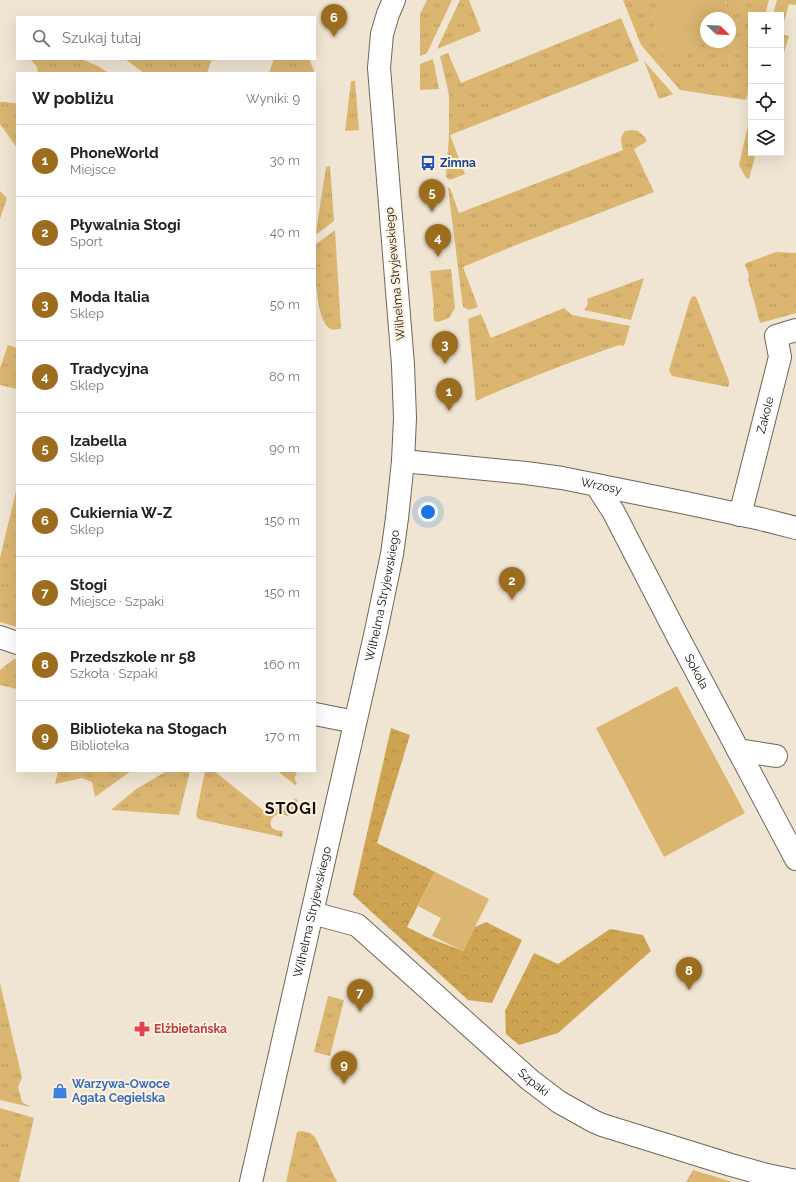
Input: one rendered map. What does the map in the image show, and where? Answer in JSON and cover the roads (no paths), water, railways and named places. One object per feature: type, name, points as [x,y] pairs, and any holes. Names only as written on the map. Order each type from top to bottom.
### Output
[{"type":"street","name":"Wilhelma Stryjewskiego","points":[[251,1182],[392,554],[397,518],[403,460],[405,418],[403,365],[379,68],[382,34],[394,0]]},
{"type":"street","name":"Zakole","points":[[740,515],[780,357],[776,336],[796,330]]},
{"type":"street","name":"Wrzosy","points":[[403,460],[526,473],[596,485],[796,528]]},
{"type":"street","name":"Sokola","points":[[596,485],[613,511],[796,859]]},
{"type":"street","points":[[0,637],[16,643]]},
{"type":"street","points":[[316,714],[355,722]]},
{"type":"street","points":[[738,750],[776,756]]},
{"type":"street","name":"Szpaki","points":[[312,914],[357,925],[544,1092],[593,1121],[731,1165],[796,1181]]},
{"type":"place","name":"Cukiernia W-Z","points":[[334,37]]},
{"type":"place","name":"Zimna","points":[[428,163]]},
{"type":"place","name":"Izabella","points":[[432,212]]},
{"type":"place","name":"Tradycyjna","points":[[438,257]]},
{"type":"place","name":"Moda Italia","points":[[445,364]]},
{"type":"place","name":"PhoneWorld","points":[[449,411]]},
{"type":"place","name":"Pływalnia Stogi","points":[[512,600]]},
{"type":"place","name":"Przedszkole nr 58","points":[[689,990]]},
{"type":"place","name":"Stogi","points":[[360,1012]]},
{"type":"place","name":"Elżbietańska","points":[[142,1029]]},
{"type":"place","name":"Biblioteka na Stogach","points":[[344,1084]]},
{"type":"place","name":"Warzywa-Owoce Agata Cegielska","points":[[60,1091]]},
{"type":"district","name":"STOGI","points":[[291,808]]}]
